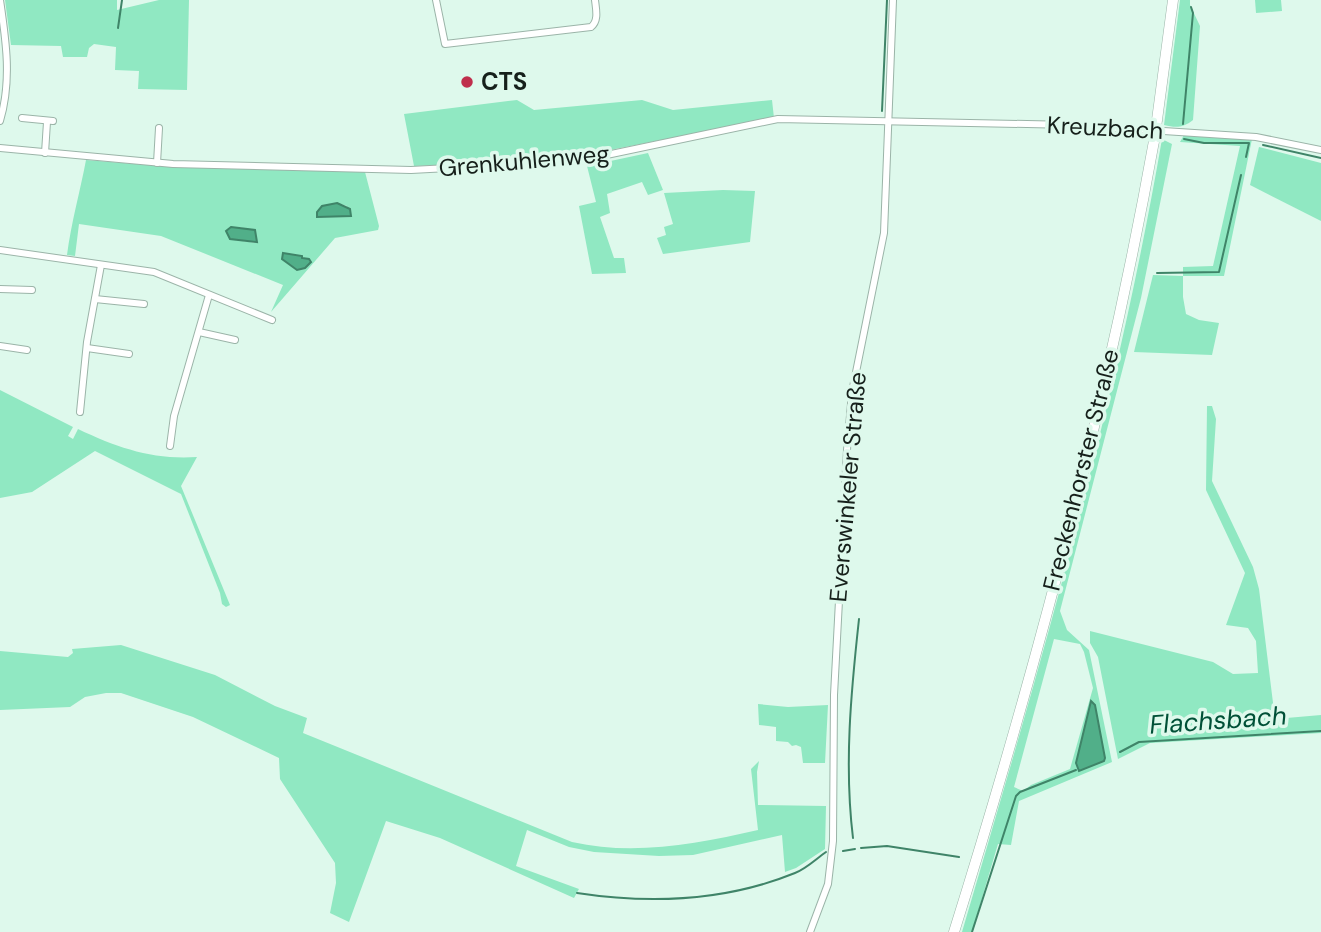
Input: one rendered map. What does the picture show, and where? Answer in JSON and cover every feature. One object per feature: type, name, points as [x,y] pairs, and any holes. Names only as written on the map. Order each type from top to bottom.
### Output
[{"type":"main road","name":"Freckenhorster Straße","points":[[954,932],[999,784],[1067,537],[1120,312],[1154,141],[1173,0]]},
{"type":"street","points":[[0,0],[8,58],[6,95],[0,121]]},
{"type":"street","points":[[436,0],[445,44],[591,27],[596,16],[595,0]]},
{"type":"street","name":"Everswinkeler Straße","points":[[810,932],[828,884],[833,842],[834,695],[849,419],[856,368],[883,247],[892,0]]},
{"type":"street","points":[[22,118],[50,121],[45,153]]},
{"type":"street","name":"Grenkuhlenweg","points":[[0,148],[157,163],[370,170],[578,161],[778,119],[888,120]]},
{"type":"street","name":"Kreuzbach","points":[[888,120],[1071,125],[1256,137],[1321,150]]},
{"type":"street","points":[[157,163],[159,128]]},
{"type":"street","points":[[0,250],[154,272],[272,320]]},
{"type":"street","points":[[80,412],[87,348],[101,265]]},
{"type":"street","points":[[0,289],[32,290]]},
{"type":"street","points":[[170,446],[174,415],[209,295]]},
{"type":"street","points":[[95,299],[144,304]]},
{"type":"street","points":[[199,332],[234,340]]},
{"type":"street","points":[[0,346],[27,350]]},
{"type":"street","points":[[87,348],[129,354]]},
{"type":"shaded area","points":[[5,0],[117,0],[117,10],[159,0],[189,0],[187,90],[138,89],[139,71],[115,70],[116,47],[94,44],[89,48],[87,57],[63,57],[61,46],[11,45]]},
{"type":"shaded area","points":[[1180,0],[1190,0],[1200,26],[1193,120],[1176,127],[1164,125]]},
{"type":"shaded area","points":[[1255,0],[1281,0],[1282,11],[1256,13]]},
{"type":"shaded area","points":[[517,100],[534,110],[642,100],[673,110],[772,100],[774,118],[579,156],[498,164],[414,166],[404,114]]},
{"type":"shaded area","points":[[1184,135],[1252,139],[1224,276],[1183,276],[1183,267],[1213,266],[1240,146],[1180,142]]},
{"type":"shaded area","points":[[1162,139],[1172,144],[1141,298],[1060,611],[1067,630],[1089,650],[1112,762],[1019,801],[1011,845],[998,844],[972,932],[962,932],[1074,538],[1143,239]],"holes":[[[1054,639],[1080,644],[1093,688],[1070,769],[1023,791],[1014,787]]]},
{"type":"shaded area","points":[[1259,147],[1321,163],[1321,221],[1250,185]]},
{"type":"shaded area","points":[[648,153],[663,190],[648,195],[642,182],[607,194],[610,213],[600,217],[614,258],[624,258],[626,273],[592,274],[579,206],[596,202],[587,166]]},
{"type":"shaded area","points":[[86,160],[173,167],[365,172],[379,226],[378,230],[335,238],[271,312],[283,285],[161,236],[79,224],[75,256],[67,255]],"holes":[[[337,203],[347,206],[349,217],[317,217],[322,206]],[[237,227],[255,230],[256,243],[230,239],[226,231]]]},
{"type":"shaded area","points":[[755,191],[750,242],[663,254],[657,238],[666,235],[664,227],[673,224],[664,193]]},
{"type":"shaded area","points":[[337,203],[350,209],[351,216],[317,217],[322,206]]},
{"type":"shaded area","points":[[231,227],[255,230],[257,242],[230,239],[226,231]]},
{"type":"shaded area","points":[[283,253],[302,256],[311,262],[305,268],[297,270],[282,259]]},
{"type":"shaded area","points":[[1153,275],[1183,276],[1186,314],[1199,320],[1219,323],[1212,355],[1134,352]]},
{"type":"shaded area","points":[[0,390],[73,427],[68,436],[73,439],[78,429],[136,451],[165,457],[197,457],[181,486],[230,605],[226,607],[222,604],[181,494],[95,451],[32,492],[0,498]]},
{"type":"shaded area","points":[[1207,406],[1212,406],[1216,419],[1212,481],[1253,567],[1259,589],[1275,719],[1321,715],[1321,733],[1150,743],[1118,759],[1098,657],[1090,643],[1090,631],[1213,662],[1233,674],[1258,673],[1256,641],[1248,628],[1226,625],[1245,573],[1206,490]]},
{"type":"shaded area","points":[[121,645],[215,675],[275,706],[307,718],[303,733],[572,842],[642,848],[688,844],[758,830],[751,769],[759,761],[758,805],[826,806],[825,849],[785,872],[782,835],[693,855],[659,856],[594,852],[569,847],[527,830],[516,866],[579,889],[574,898],[440,838],[386,821],[349,922],[330,913],[336,883],[335,863],[280,779],[279,758],[193,717],[121,693],[85,697],[70,707],[0,710],[0,651],[68,657],[73,653],[72,649]]},
{"type":"shaded area","points":[[1091,701],[1095,705],[1105,758],[1104,761],[1079,771],[1076,763]]},
{"type":"shaded area","points":[[758,704],[788,707],[828,705],[825,763],[803,763],[801,747],[776,741],[776,727],[759,725]]},
{"type":"waterway","points":[[118,28],[122,0]]},
{"type":"waterway","points":[[882,111],[887,0]]},
{"type":"waterway","points":[[1183,124],[1193,13],[1191,7]]},
{"type":"waterway","points":[[1184,139],[1204,143],[1249,143],[1246,157]]},
{"type":"waterway","points":[[1263,145],[1321,158]]},
{"type":"waterway","points":[[1157,273],[1219,272],[1241,175]]},
{"type":"waterway","points":[[853,838],[849,756],[859,619]]},
{"type":"waterway","name":"Flachsbach","points":[[1120,752],[1139,742],[1321,731]]},
{"type":"waterway","name":"Flachsbach","points":[[972,932],[1016,796],[1076,770]]},
{"type":"waterway","points":[[861,848],[887,846],[959,857]]},
{"type":"waterway","points":[[843,851],[855,849]]},
{"type":"waterway","points":[[577,893],[659,899],[715,895],[795,873],[826,852]]},
{"type":"place","name":"CTS","points":[[467,82]]}]
